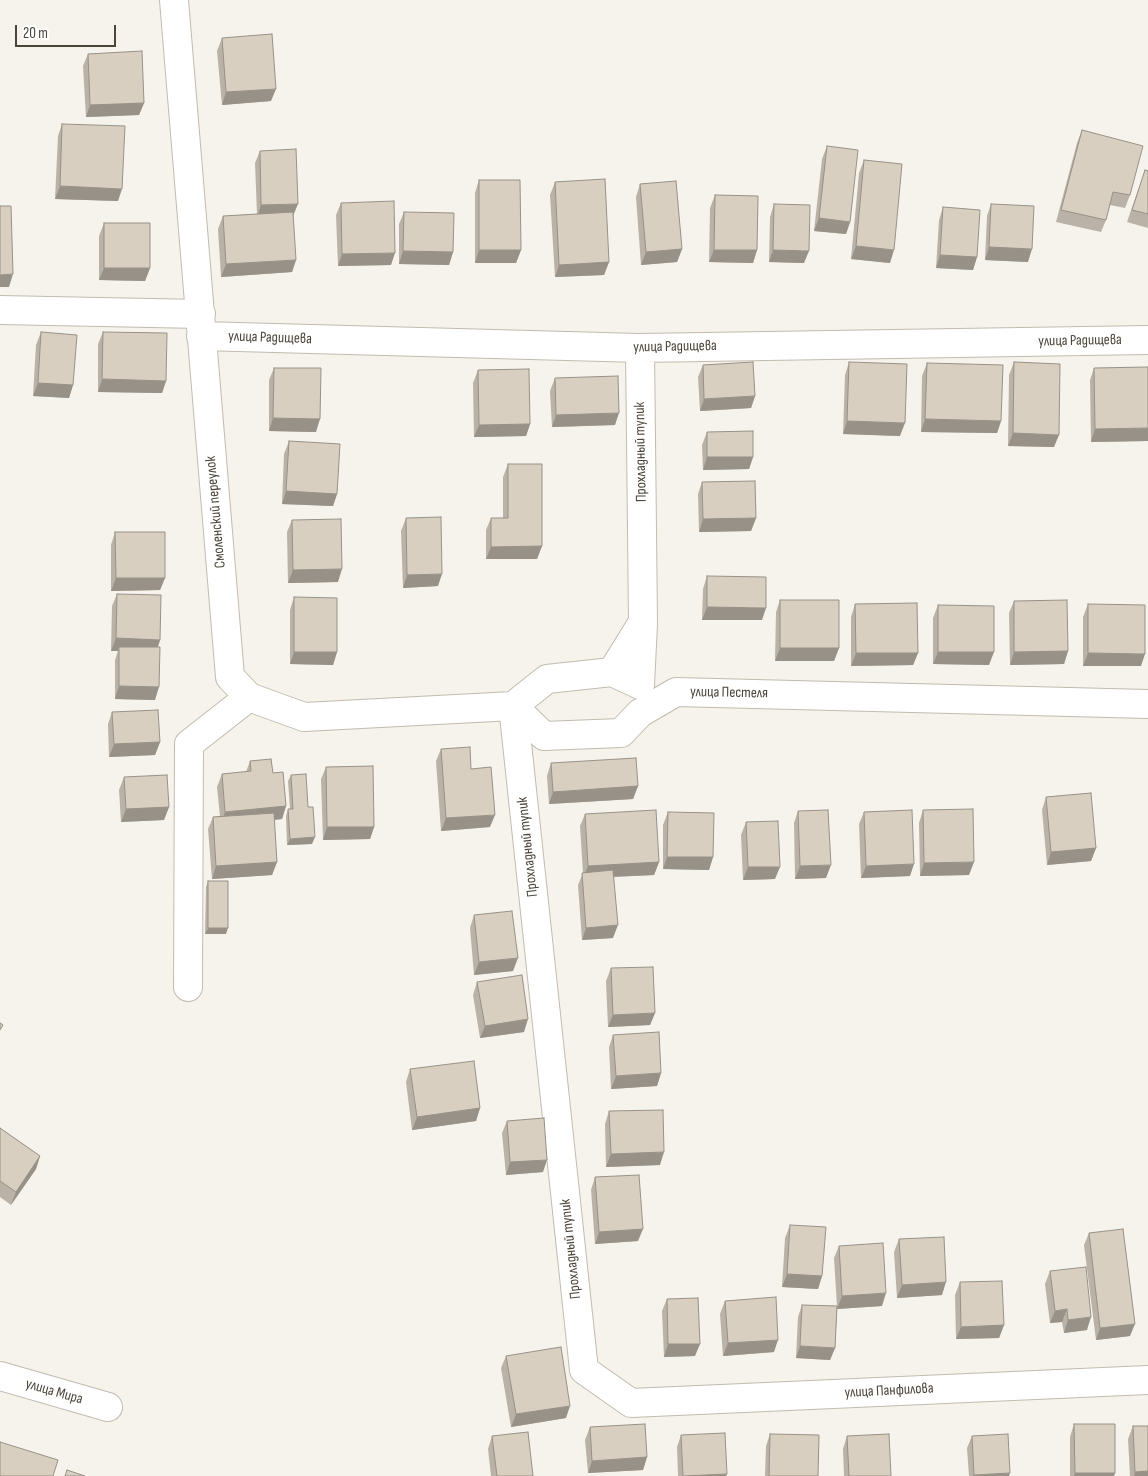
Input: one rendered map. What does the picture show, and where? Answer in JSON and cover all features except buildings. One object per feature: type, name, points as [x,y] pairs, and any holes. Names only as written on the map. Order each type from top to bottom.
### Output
[{"type":"street","name":"Смоленский переулок","points":[[174,0],[230,677],[249,697]]},
{"type":"street","name":"улица Радищева","points":[[0,310],[201,325],[640,348],[1148,340]]},
{"type":"street","name":"Прохладный тупик","points":[[640,348],[643,622],[640,712]]},
{"type":"street","points":[[612,672],[643,622]]},
{"type":"street","points":[[188,987],[189,744],[249,697],[304,717],[512,706],[547,679],[612,672],[640,685],[676,692]]},
{"type":"street","name":"улица Пестеля","points":[[512,706],[544,736],[621,733],[640,712],[676,692],[1148,704]]},
{"type":"street","name":"Прохладный тупик","points":[[512,706],[584,1370],[631,1403]]},
{"type":"street","name":"улица Мира","points":[[0,1376],[108,1407]]},
{"type":"street","name":"улица Панфилова","points":[[631,1403],[1148,1380]]}]
